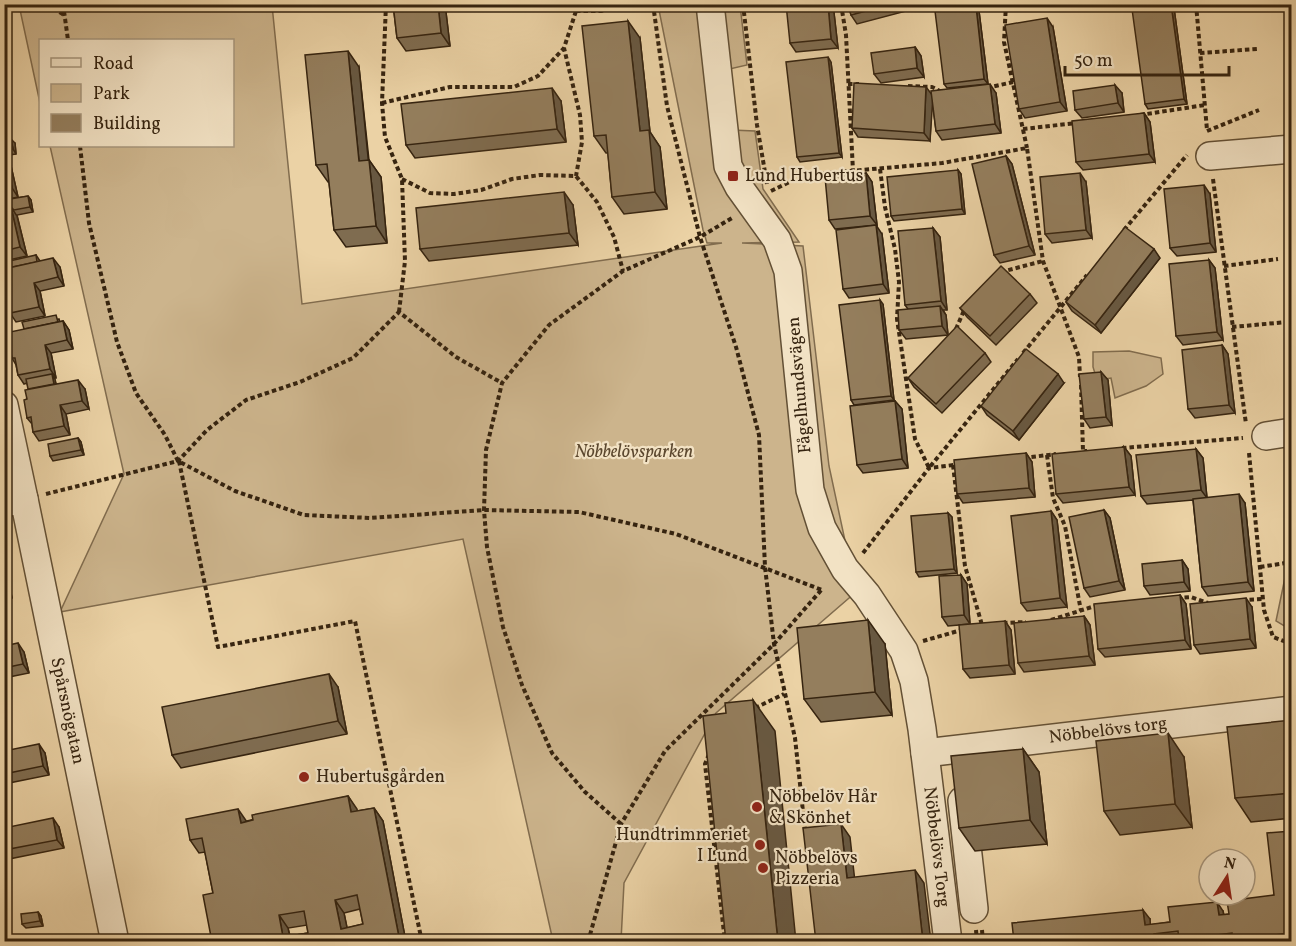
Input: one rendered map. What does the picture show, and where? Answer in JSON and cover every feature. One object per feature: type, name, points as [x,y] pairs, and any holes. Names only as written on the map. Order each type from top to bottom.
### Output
[{"type":"street","name":"Fågelhundsvägen","points":[[710,4],[728,166],[739,187],[764,200],[788,272],[810,490],[822,528],[846,569],[867,595],[904,651],[914,681],[925,753]]},
{"type":"street","points":[[1202,143],[1292,149]]},
{"type":"street","name":"Spårsnögatan","points":[[4,405],[14,501],[115,942]]},
{"type":"street","name":"Nöbbelövs torg","points":[[925,753],[1292,710]]},
{"type":"street","points":[[956,749],[974,909]]},
{"type":"street","name":"Nöbbelövs Torg","points":[[925,753],[948,942]]},
{"type":"path","points":[[46,4],[64,15]]},
{"type":"path","points":[[63,4],[68,39]]},
{"type":"path","points":[[14,501],[178,461],[207,430],[246,400],[300,382],[353,358],[399,312],[405,261],[402,180],[385,137],[382,103],[386,4]]},
{"type":"path","points":[[382,103],[450,87],[514,87],[538,76],[564,48],[576,11],[575,4]]},
{"type":"path","points":[[576,11],[602,11],[630,4]]},
{"type":"path","points":[[653,4],[667,106],[700,237],[736,347],[759,435],[765,567],[774,644],[795,738],[806,840]]},
{"type":"path","points":[[743,4],[764,200]]},
{"type":"path","points":[[841,4],[846,35],[853,171]]},
{"type":"path","points":[[1006,4],[1004,42],[1027,148],[1043,261],[1079,357],[1083,451]]},
{"type":"path","points":[[1196,4],[1205,105],[1202,143],[1224,266],[1232,327],[1268,435],[1260,567],[1264,610],[1273,637],[1292,644]]},
{"type":"path","points":[[564,48],[580,115],[582,142],[576,176],[597,202],[614,237],[622,271]]},
{"type":"path","points":[[1200,53],[1257,49]]},
{"type":"path","points":[[981,89],[1013,82]]},
{"type":"path","points":[[848,84],[869,85]]},
{"type":"path","points":[[901,86],[932,87],[949,95]]},
{"type":"path","points":[[1129,117],[1205,105]]},
{"type":"path","points":[[1119,237],[1202,143],[1259,110]]},
{"type":"path","points":[[1023,129],[1086,122]]},
{"type":"path","points":[[80,147],[89,223],[117,342],[136,393],[165,435],[178,461],[219,647],[355,621],[422,942]]},
{"type":"path","points":[[621,824],[585,792],[552,753],[526,695],[503,627],[487,547],[484,510],[486,450],[502,383],[549,325],[622,271],[700,237],[804,175],[942,163],[1027,148]]},
{"type":"path","points":[[880,169],[885,207],[895,249],[898,282],[897,319],[915,439],[928,468]]},
{"type":"path","points":[[402,180],[430,193],[453,194],[481,190],[512,179],[540,175],[576,176]]},
{"type":"path","points":[[1224,266],[1278,259]]},
{"type":"path","points":[[999,272],[1043,261]]},
{"type":"path","points":[[859,558],[928,468],[1089,273]]},
{"type":"path","points":[[955,332],[965,307]]},
{"type":"path","points":[[399,312],[456,357],[502,383]]},
{"type":"path","points":[[1232,327],[1287,322]]},
{"type":"path","points":[[907,382],[915,374]]},
{"type":"path","points":[[1119,448],[1268,435]]},
{"type":"path","points":[[1074,452],[1095,450]]},
{"type":"path","points":[[1012,459],[1065,453]]},
{"type":"path","points":[[1047,455],[1053,498],[1065,526],[1081,611]]},
{"type":"path","points":[[178,461],[235,491],[304,514],[370,518],[484,510],[579,512],[676,534],[822,590]]},
{"type":"path","points":[[928,468],[965,464]]},
{"type":"path","points":[[953,465],[965,566],[982,625]]},
{"type":"path","points":[[1260,567],[1292,561]]},
{"type":"path","points":[[1169,599],[1191,597],[1207,603],[1218,602]]},
{"type":"path","points":[[1240,600],[1263,599]]},
{"type":"path","points":[[1048,621],[1105,603]]},
{"type":"path","points":[[922,642],[982,625],[1037,621]]},
{"type":"path","points":[[588,942],[621,824],[665,751],[774,644]]},
{"type":"path","points":[[752,709],[784,694]]},
{"type":"path","points":[[714,745],[705,764],[725,942]]},
{"type":"path","points":[[4,927],[8,942]]},
{"type":"green space","name":"Nöbbelövsparken","points":[[19,5],[272,5],[302,304],[722,243],[707,243],[703,230],[658,5],[740,5],[747,65],[725,70],[731,130],[755,131],[763,189],[799,242],[742,243],[803,246],[829,466],[856,592],[716,713],[624,883],[621,941],[553,941],[463,539],[60,612],[124,474],[50,147],[234,147],[234,39],[39,39],[39,98]]},
{"type":"green space","points":[[1129,351],[1161,358],[1163,374],[1146,386],[1115,398],[1111,378],[1097,380],[1093,367],[1093,352]]},
{"type":"green space","points":[[1292,566],[1291,630],[1276,621],[1287,568]]},
{"type":"building","points":[[393,4],[438,4],[441,33],[397,38]]},
{"type":"building","points":[[786,4],[828,4],[831,39],[790,43]]},
{"type":"building","points":[[848,4],[892,4],[851,15]]},
{"type":"building","points":[[1171,4],[1184,99],[1145,104],[1132,9]]},
{"type":"building","points":[[976,6],[984,79],[944,84],[935,11]]},
{"type":"building","points":[[1047,18],[1060,102],[1019,109],[1005,25]]},
{"type":"building","points":[[628,21],[640,131],[649,130],[655,192],[612,197],[606,135],[594,136],[582,26]]},
{"type":"building","points":[[915,47],[917,68],[874,74],[871,53]]},
{"type":"building","points":[[348,51],[359,161],[369,160],[376,226],[334,230],[327,164],[316,165],[305,55]]},
{"type":"building","points":[[828,57],[839,153],[797,157],[786,62]]},
{"type":"building","points":[[854,83],[926,87],[924,133],[852,128]]},
{"type":"building","points":[[990,84],[995,124],[936,131],[931,91]]},
{"type":"building","points":[[1115,85],[1118,103],[1075,110],[1073,91]]},
{"type":"building","points":[[552,88],[557,129],[406,145],[401,104]]},
{"type":"building","points":[[1144,113],[1149,154],[1076,162],[1072,121]]},
{"type":"building","points":[[11,139],[13,149],[5,151],[4,140]]},
{"type":"building","points":[[4,154],[12,188],[4,190]]},
{"type":"building","points":[[1006,156],[1029,246],[994,255],[972,164]]},
{"type":"building","points":[[958,170],[962,209],[891,216],[887,177]]},
{"type":"building","points":[[866,173],[870,216],[829,220],[825,177]]},
{"type":"building","points":[[1080,173],[1086,230],[1045,234],[1040,177]]},
{"type":"building","points":[[1204,185],[1210,243],[1170,248],[1164,189]]},
{"type":"building","points":[[564,192],[569,233],[420,249],[416,208]]},
{"type":"building","points":[[28,196],[30,207],[4,209],[4,200]]},
{"type":"building","points":[[11,207],[20,247],[4,251],[4,209]]},
{"type":"building","points":[[876,225],[883,284],[843,289],[836,230]]},
{"type":"building","points":[[1125,227],[1154,249],[1095,325],[1066,302]]},
{"type":"building","points":[[933,228],[941,301],[905,305],[898,231]]},
{"type":"building","points":[[36,255],[37,262],[7,268],[5,262]]},
{"type":"building","points":[[53,258],[58,277],[34,283],[39,307],[10,313],[6,295],[4,295],[4,269]]},
{"type":"building","points":[[1209,260],[1217,332],[1176,336],[1169,264]]},
{"type":"building","points":[[1001,266],[1030,294],[990,336],[960,308]]},
{"type":"building","points":[[880,300],[891,396],[851,400],[839,305]]},
{"type":"building","points":[[940,306],[942,326],[899,330],[898,310]]},
{"type":"building","points":[[56,315],[58,322],[24,329],[22,322]]},
{"type":"building","points":[[63,321],[67,340],[45,345],[50,369],[18,375],[8,339],[11,339],[10,332]]},
{"type":"building","points":[[957,326],[985,353],[936,404],[908,378]]},
{"type":"building","points":[[1222,345],[1229,405],[1188,409],[1182,350]]},
{"type":"building","points":[[1026,349],[1058,374],[1013,431],[981,406]]},
{"type":"building","points":[[1101,372],[1106,417],[1084,419],[1079,374]]},
{"type":"building","points":[[52,374],[54,384],[28,389],[26,379]]},
{"type":"building","points":[[78,380],[82,401],[60,405],[64,426],[33,432],[31,417],[27,418],[25,390]]},
{"type":"building","points":[[895,401],[902,459],[857,465],[850,406]]},
{"type":"building","points":[[78,438],[81,450],[50,456],[48,444]]},
{"type":"building","points":[[1124,447],[1129,487],[1056,494],[1052,454]]},
{"type":"building","points":[[1196,449],[1201,490],[1141,496],[1136,455]]},
{"type":"building","points":[[1026,453],[1029,488],[957,494],[954,460]]},
{"type":"building","points":[[1239,494],[1248,582],[1202,587],[1193,499]]},
{"type":"building","points":[[1104,510],[1119,581],[1084,588],[1069,517]]},
{"type":"building","points":[[1051,511],[1060,598],[1021,603],[1011,516]]},
{"type":"building","points":[[948,513],[954,569],[916,572],[911,516]]},
{"type":"building","points":[[1182,560],[1184,582],[1144,586],[1142,564]]},
{"type":"building","points":[[961,575],[964,615],[942,617],[939,576]]},
{"type":"building","points":[[1180,595],[1185,640],[1098,649],[1094,604]]},
{"type":"building","points":[[1246,598],[1250,639],[1194,645],[1190,604]]},
{"type":"building","points":[[1084,616],[1089,656],[1018,663],[1014,623]]},
{"type":"building","points":[[868,620],[875,692],[804,699],[797,628]]},
{"type":"building","points":[[1005,621],[1009,665],[963,669],[959,625]]},
{"type":"building","points":[[18,643],[23,664],[4,668],[4,646]]},
{"type":"building","points":[[329,674],[338,721],[172,755],[162,707]]},
{"type":"building","points":[[753,700],[778,942],[726,942],[703,716],[726,713],[725,703]]},
{"type":"building","points":[[1292,720],[1292,793],[1235,798],[1227,727]]},
{"type":"building","points":[[1168,733],[1175,804],[1104,811],[1096,741]]},
{"type":"building","points":[[39,744],[43,766],[4,774],[4,751]]},
{"type":"building","points":[[1023,749],[1030,820],[959,828],[951,756]]},
{"type":"building","points":[[348,796],[351,812],[374,808],[399,937],[378,942],[212,942],[203,895],[213,893],[202,838],[190,840],[186,819],[238,809],[241,823],[253,820],[252,815]],"holes":[[[357,895],[363,924],[341,929],[335,900]],[[304,911],[308,933],[283,937],[279,915]]]},
{"type":"building","points":[[53,818],[57,840],[4,850],[4,828]]},
{"type":"building","points":[[841,824],[847,878],[915,870],[923,942],[816,942],[803,828]]},
{"type":"building","points":[[1292,831],[1292,937],[1291,933],[1232,940],[1232,933],[1217,935],[1217,942],[1179,942],[1178,931],[1154,934],[1155,942],[1014,942],[1012,923],[1143,910],[1145,925],[1170,922],[1168,907],[1197,904],[1197,907],[1218,907],[1219,915],[1229,914],[1228,907],[1257,907],[1257,897],[1274,895],[1267,833]]},
{"type":"building","points":[[38,912],[40,921],[22,924],[21,914]]},
{"type":"place","name":"Lund Hubertus","points":[[733,176]]},
{"type":"place","name":"Hubertusgården","points":[[304,777]]},
{"type":"place","name":"Nöbbelöv Hår & Skönhet","points":[[757,807]]},
{"type":"place","name":"Hundtrimmeriet I Lund","points":[[760,845]]},
{"type":"place","name":"Nöbbelövs Pizzeria","points":[[763,868]]}]
